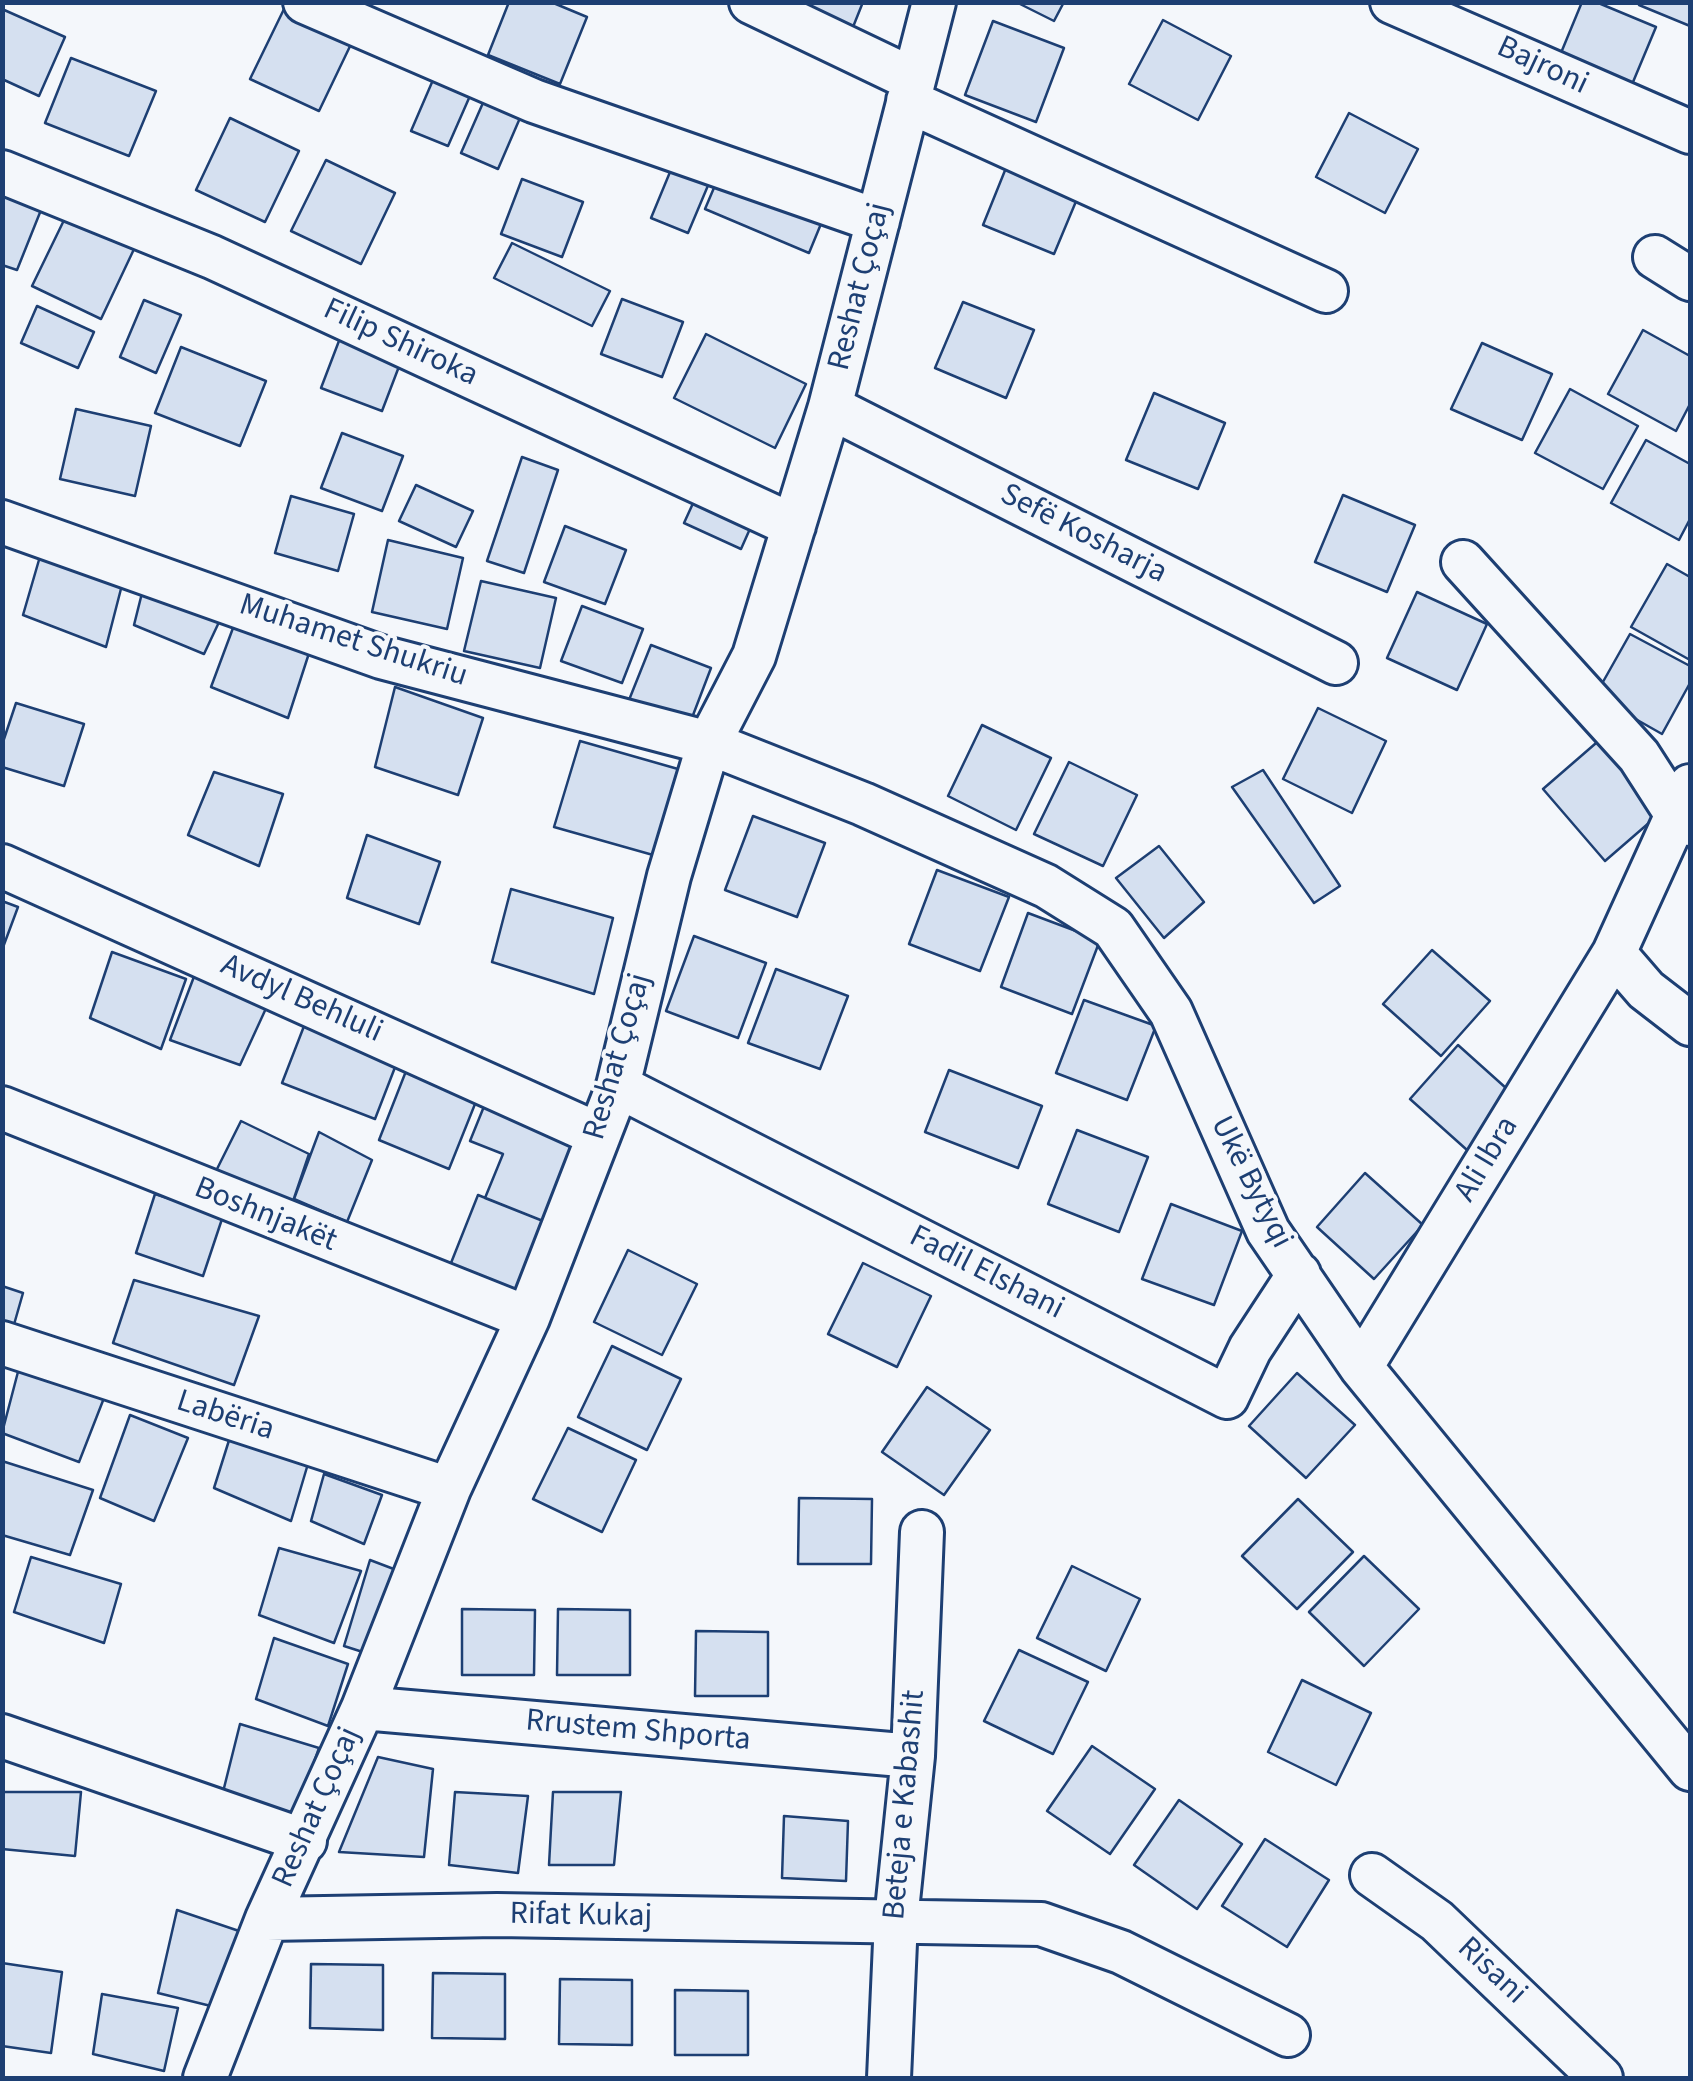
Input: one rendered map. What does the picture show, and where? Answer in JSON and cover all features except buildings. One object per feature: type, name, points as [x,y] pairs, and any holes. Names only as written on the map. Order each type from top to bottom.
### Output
[{"type":"street","points":[[305,2],[534,100],[878,221]]},
{"type":"street","points":[[751,2],[911,91],[1326,292]]},
{"type":"street","name":"Reshat Çoçaj","points":[[205,2078],[267,1919],[363,1708],[450,1489],[528,1318],[618,1086],[668,876],[709,743],[754,656],[830,407],[934,2]]},
{"type":"street","name":"Bajroni","points":[[1392,2],[1690,132]]},
{"type":"street","name":"Filip Shiroka","points":[[2,172],[212,257],[794,526]]},
{"type":"street","name":"Sefë Kosharja","points":[[830,407],[1336,663]]},
{"type":"street","name":"Muhamet Shukriu","points":[[2,522],[381,657],[709,743]]},
{"type":"street","name":"Ali Ibra","points":[[1361,1366],[1614,953],[1685,808],[1463,562]]},
{"type":"street","name":"Ukë Bytyqi","points":[[709,743],[864,804],[1046,886],[1113,928],[1171,1012],[1268,1231],[1361,1366],[1690,1769]]},
{"type":"street","name":"Avdyl Behluli","points":[[2,866],[599,1134]]},
{"type":"street","points":[[1614,953],[1646,990],[1690,1024]]},
{"type":"street","name":"Fadil Elshani","points":[[618,1086],[1227,1397],[1250,1349],[1299,1274]]},
{"type":"street","name":"Boshnjakët","points":[[2,1108],[528,1318]]},
{"type":"street","name":"Labëria","points":[[2,1343],[450,1489]]},
{"type":"street","name":"Beteja e Kabashit","points":[[889,2078],[896,1920],[913,1756],[922,1532]]},
{"type":"street","name":"Rrustem Shporta","points":[[363,1708],[913,1756]]},
{"type":"street","points":[[2,1736],[305,1840]]},
{"type":"street","name":"Risani","points":[[1372,1875],[1476,1956],[1601,2078]]},
{"type":"street","name":"Rifat Kukaj","points":[[267,1919],[497,1915],[1041,1924],[1121,1952],[1288,2035]]}]
